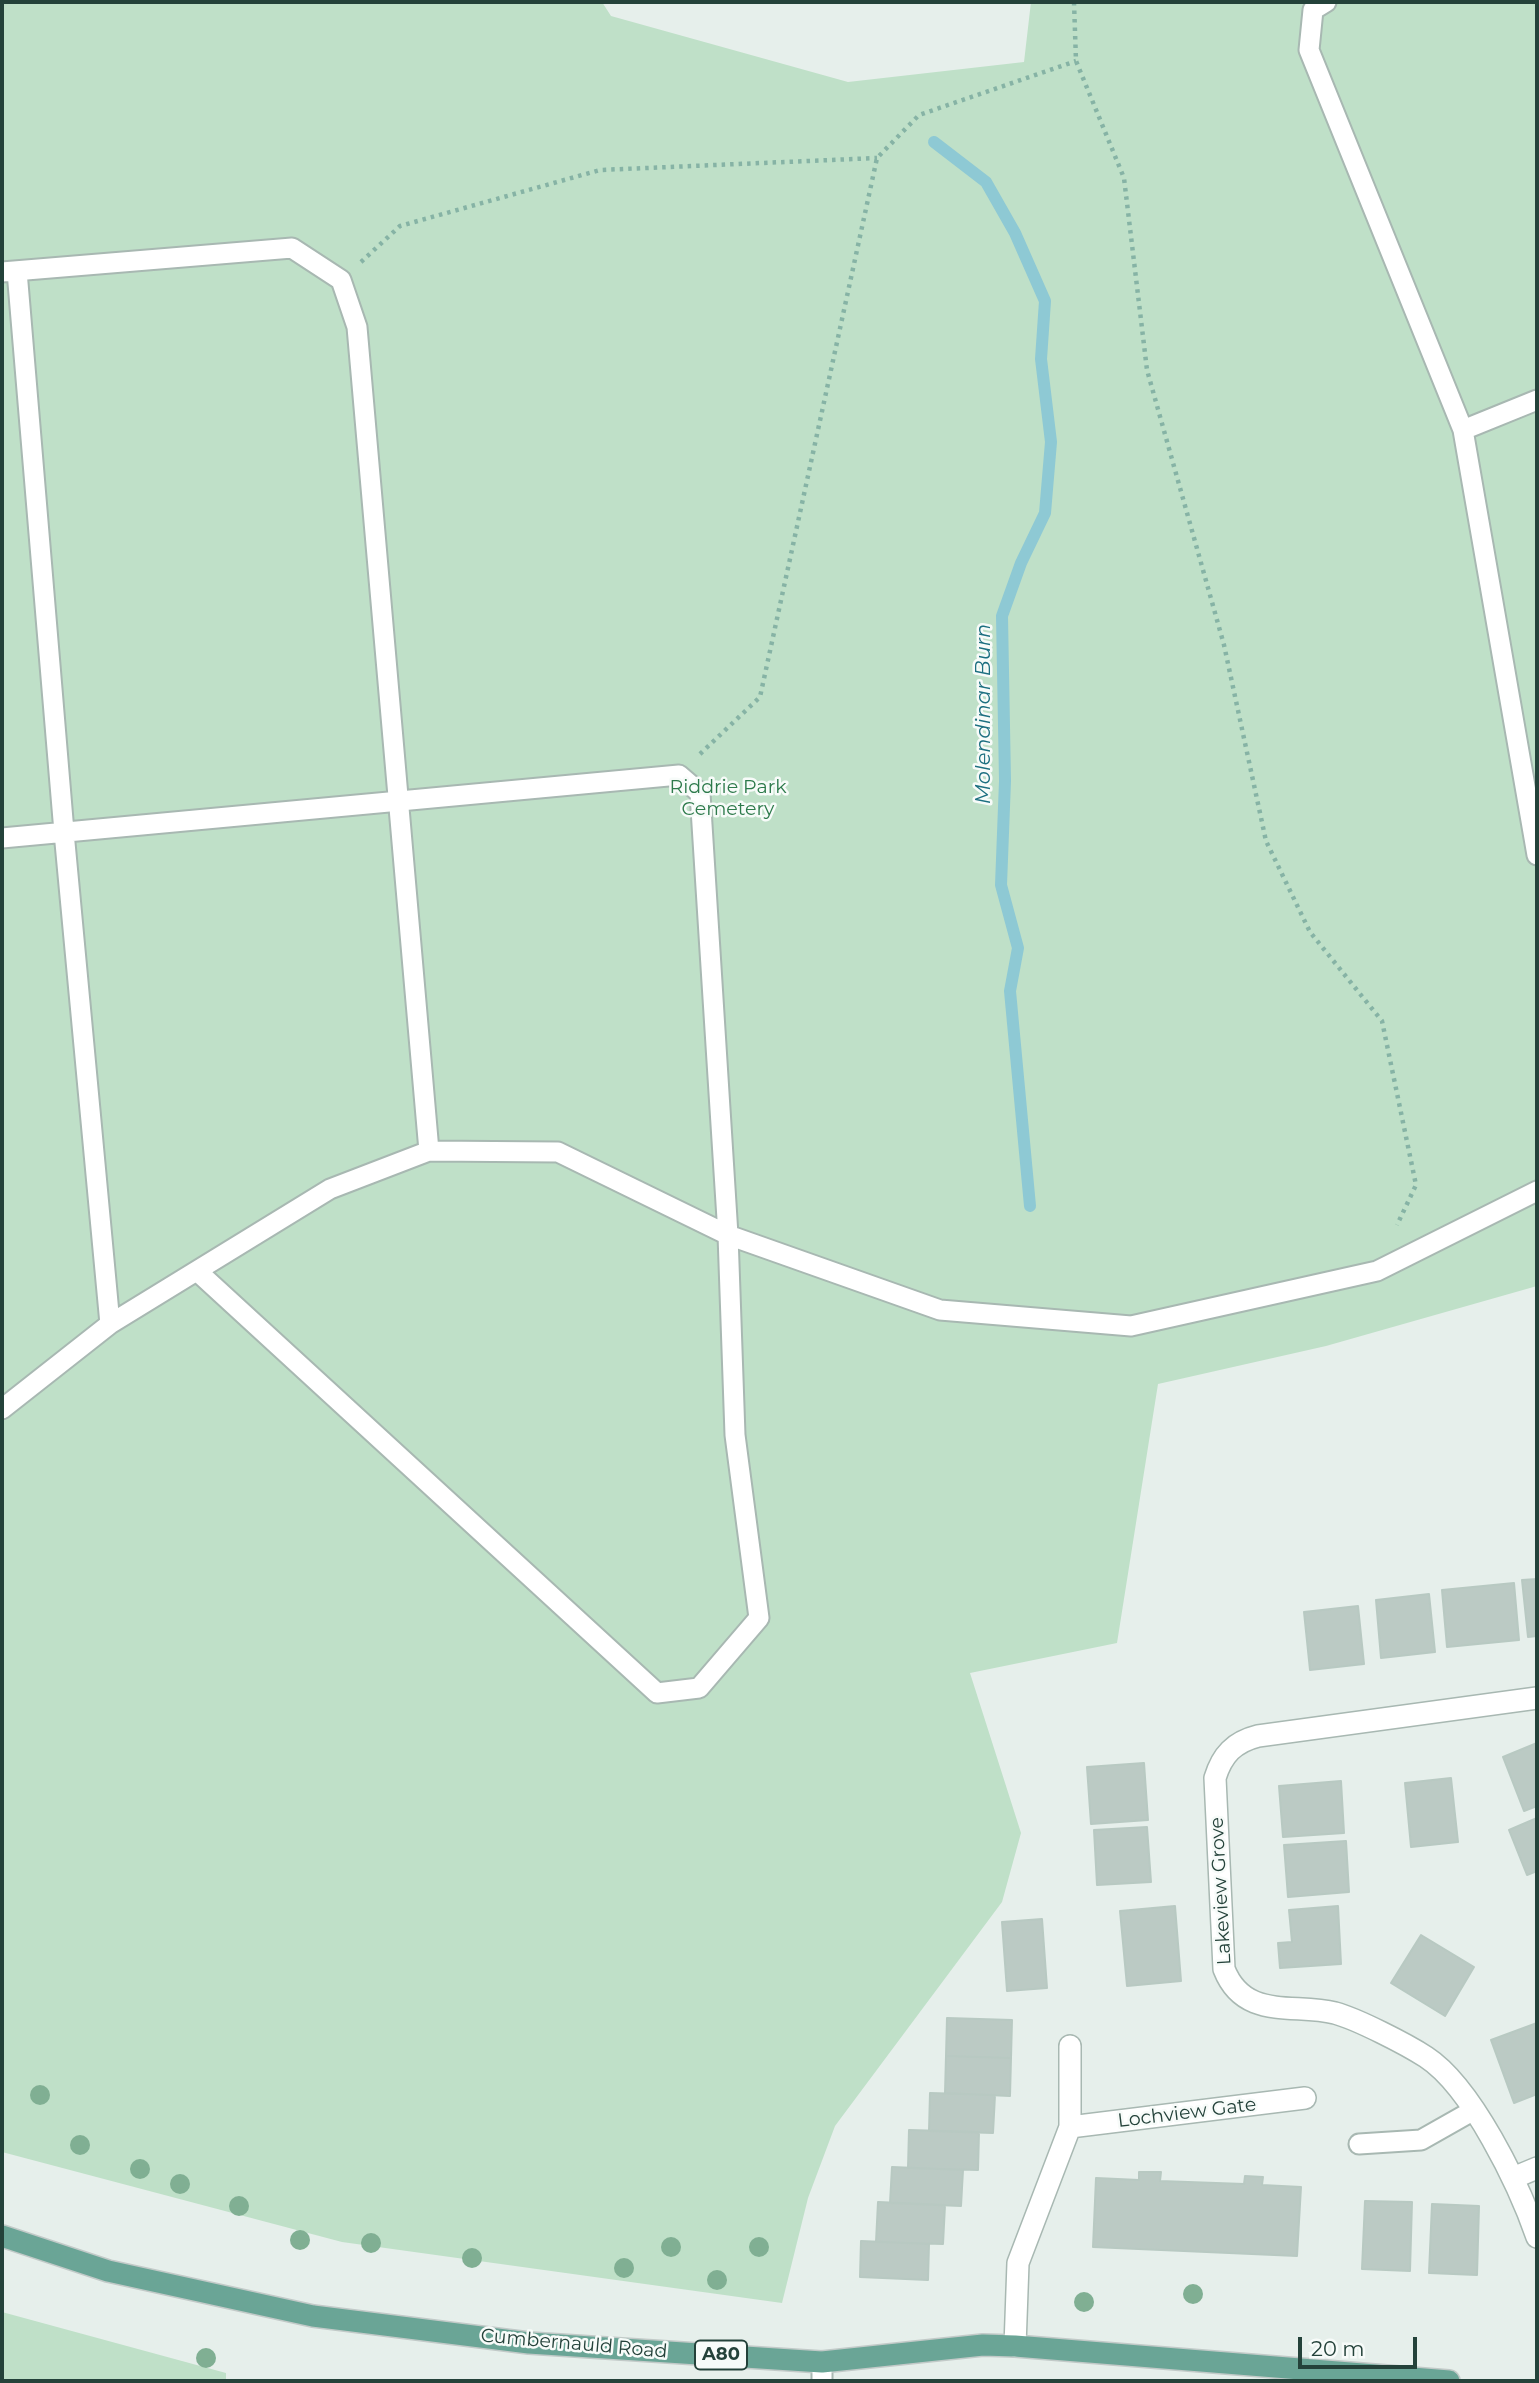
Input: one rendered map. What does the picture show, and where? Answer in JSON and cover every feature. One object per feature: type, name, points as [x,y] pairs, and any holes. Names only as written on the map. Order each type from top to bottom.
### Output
[{"type":"main road","name":"Cumbernauld Road","points":[[2,2236],[108,2271],[313,2316],[529,2343],[822,2371],[982,2345],[1015,2346],[1450,2381]]},
{"type":"street","name":"Lakeview Grove","points":[[1537,1698],[1258,1736],[1235,1745],[1226,1754],[1215,1778],[1224,1969],[1236,1992],[1248,2001],[1263,2005],[1335,2013],[1358,2021],[1427,2057],[1455,2082],[1474,2110],[1513,2178],[1537,2237]]},
{"type":"street","points":[[1015,2346],[1018,2263],[1070,2127],[1070,2046]]},
{"type":"street","name":"Lochview Gate","points":[[1070,2127],[1305,2098]]},
{"type":"street","points":[[1513,2178],[1537,2168]]},
{"type":"lane","points":[[1326,2],[1313,10],[1309,50],[1463,430],[1537,855]]},
{"type":"lane","points":[[110,1324],[10,272],[292,248],[341,280],[357,327],[429,1151]]},
{"type":"lane","points":[[1463,430],[1537,400]]},
{"type":"lane","points":[[2,838],[679,775],[700,793],[728,1235],[735,1435],[759,1618],[699,1688],[657,1693],[197,1271]]},
{"type":"lane","points":[[2,1409],[110,1324],[330,1189],[429,1151],[558,1152],[728,1235],[940,1310],[1131,1326],[1377,1271],[1537,1191]]},
{"type":"lane","points":[[1359,2144],[1421,2140],[1474,2110]]},
{"type":"path","points":[[1074,2],[1076,61],[1124,178],[1147,370],[1224,645],[1266,841],[1310,932],[1382,1021],[1416,1185],[1377,1271]]},
{"type":"path","points":[[679,775],[760,696],[877,159],[919,115],[1076,61]]},
{"type":"path","points":[[341,280],[400,226],[600,170],[877,159]]},
{"type":"green space","name":"Riddrie Park Cemetery","points":[[2,2],[602,2],[611,16],[848,82],[1024,62],[1031,2],[1537,2],[1537,1286],[1326,1346],[1158,1384],[1117,1643],[970,1673],[1021,1833],[1002,1902],[835,2126],[808,2198],[782,2303],[342,2242],[2,2152]]},
{"type":"green space","points":[[2,2312],[226,2373],[226,2381],[2,2381]]},
{"type":"building","points":[[1537,1579],[1537,1636],[1528,1637],[1522,1580]]},
{"type":"building","points":[[1514,1583],[1519,1640],[1447,1647],[1442,1590]]},
{"type":"building","points":[[1429,1594],[1435,1652],[1381,1658],[1376,1600]]},
{"type":"building","points":[[1358,1606],[1364,1664],[1310,1670],[1304,1612]]},
{"type":"building","points":[[1537,1743],[1537,1806],[1524,1811],[1503,1757]]},
{"type":"building","points":[[1144,1763],[1148,1820],[1091,1824],[1087,1767]]},
{"type":"building","points":[[1451,1778],[1458,1842],[1411,1847],[1405,1783]]},
{"type":"building","points":[[1341,1781],[1344,1833],[1283,1837],[1279,1786]]},
{"type":"building","points":[[1537,1818],[1537,1871],[1527,1875],[1509,1830]]},
{"type":"building","points":[[1147,1827],[1151,1882],[1097,1885],[1094,1830]]},
{"type":"building","points":[[1346,1841],[1349,1892],[1288,1897],[1284,1845]]},
{"type":"building","points":[[1175,1906],[1181,1981],[1127,1986],[1120,1911]]},
{"type":"building","points":[[1338,1906],[1341,1964],[1280,1968],[1278,1943],[1292,1942],[1289,1910]]},
{"type":"building","points":[[1042,1919],[1047,1988],[1007,1991],[1002,1922]]},
{"type":"building","points":[[1421,1935],[1474,1967],[1445,2016],[1391,1983]]},
{"type":"building","points":[[947,2018],[1012,2020],[1011,2058],[946,2056]]},
{"type":"building","points":[[1537,2023],[1537,2094],[1514,2103],[1491,2040]]},
{"type":"building","points":[[946,2056],[1011,2058],[1010,2096],[945,2093]]},
{"type":"building","points":[[930,2093],[995,2095],[993,2133],[929,2131]]},
{"type":"building","points":[[909,2130],[979,2132],[978,2170],[908,2168]]},
{"type":"building","points":[[892,2167],[963,2170],[961,2206],[890,2203]]},
{"type":"building","points":[[1139,2172],[1161,2172],[1160,2181],[1244,2184],[1245,2176],[1263,2177],[1262,2185],[1301,2187],[1297,2256],[1093,2247],[1096,2178],[1139,2180]]},
{"type":"building","points":[[1365,2201],[1412,2202],[1410,2271],[1362,2269]]},
{"type":"building","points":[[878,2202],[945,2205],[943,2244],[876,2242]]},
{"type":"building","points":[[1432,2204],[1479,2206],[1477,2275],[1429,2273]]},
{"type":"building","points":[[861,2241],[929,2244],[928,2280],[860,2277]]},
{"type":"waterway","name":"Molendinar Burn","points":[[934,142],[986,182],[1015,233],[1045,301],[1041,359],[1051,442],[1045,513],[1021,563],[1002,616],[1005,781],[1001,885],[1018,948],[1010,991],[1030,1206]]}]
